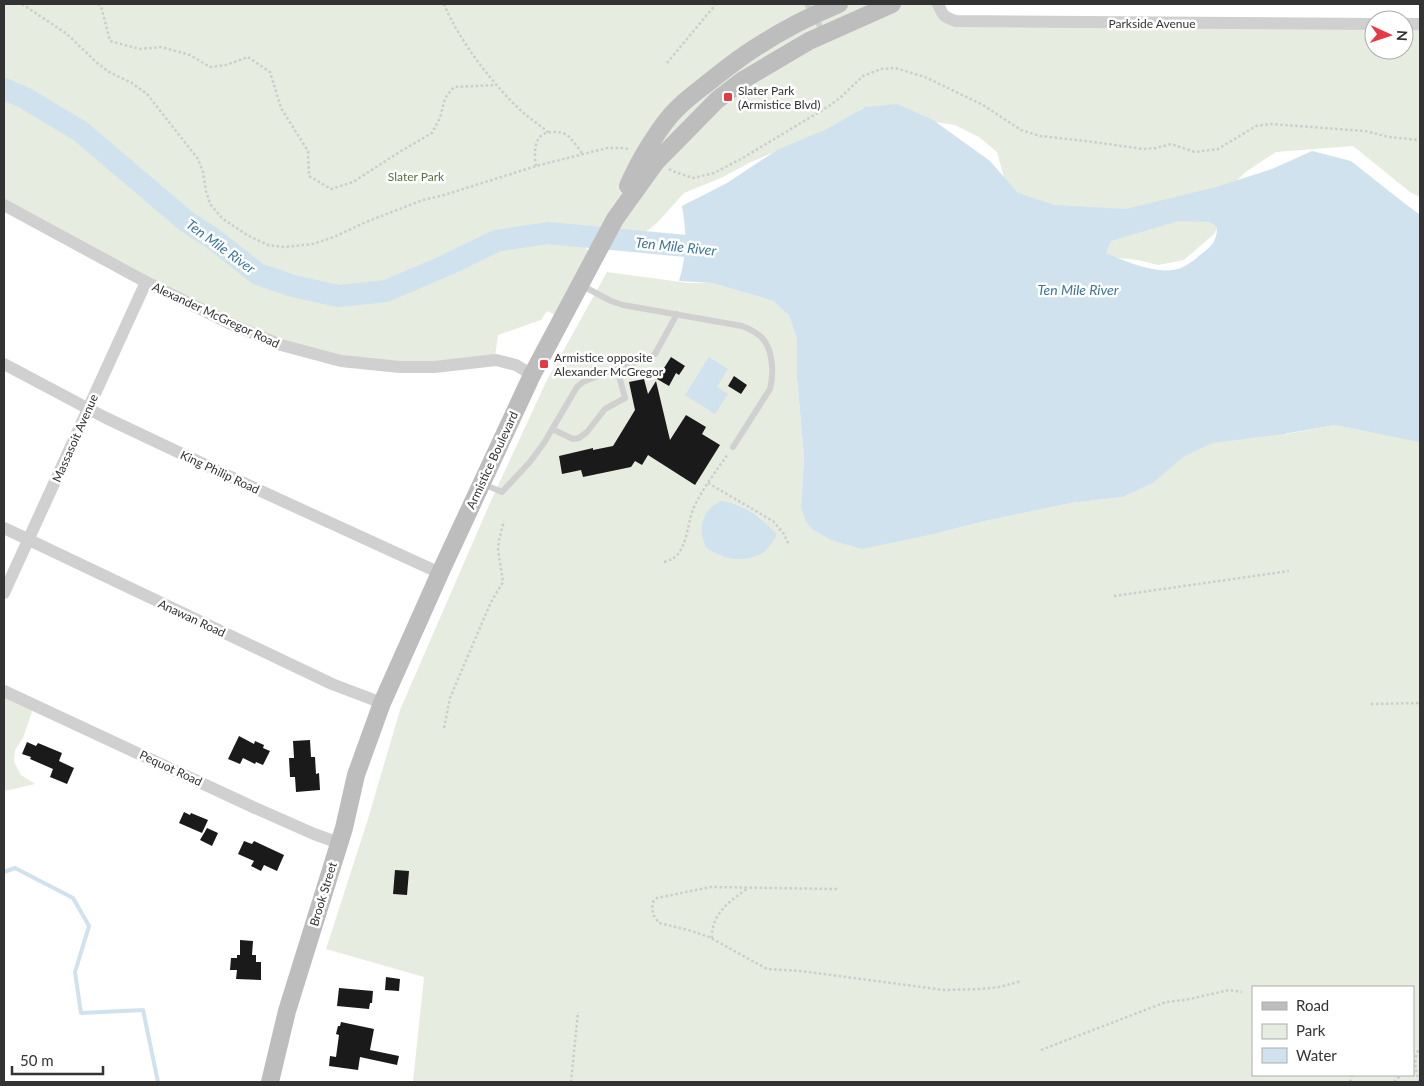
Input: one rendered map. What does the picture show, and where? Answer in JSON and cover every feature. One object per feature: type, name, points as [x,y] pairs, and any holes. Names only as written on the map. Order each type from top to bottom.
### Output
[{"type":"main road","name":"Armistice Boulevard","points":[[615,219],[635,169],[672,114],[692,95],[736,60],[810,10],[839,4]]},
{"type":"main road","name":"Armistice Boulevard","points":[[381,705],[532,374],[615,219],[656,162],[717,100],[743,80],[809,41],[892,4]]},
{"type":"main road","name":"Brook Street","points":[[270,1082],[287,1011],[339,843],[356,775],[381,705]]},
{"type":"street","name":"Parkside Avenue","points":[[938,4],[947,18],[956,21],[1364,24]]},
{"type":"street","name":"Alexander McGregor Road","points":[[4,205],[146,282],[253,334],[281,345],[341,360],[400,367],[434,367],[496,360],[516,365],[532,374]]},
{"type":"street","name":"Massasoit Avenue","points":[[4,593],[146,282]]},
{"type":"street","name":"King Philip Road","points":[[4,364],[88,408],[252,487],[440,573]]},
{"type":"street","name":"Anawan Road","points":[[4,528],[332,684],[381,705]]},
{"type":"street","name":"Pequot Road","points":[[4,691],[255,808],[339,843]]},
{"type":"lane","points":[[810,10],[825,34]]},
{"type":"lane","points":[[576,292],[623,305],[742,326],[755,332],[763,339],[768,349],[772,382],[770,389],[733,447]]},
{"type":"lane","points":[[482,483],[502,492],[529,463],[544,443],[577,387],[583,382],[655,354],[676,314]]},
{"type":"lane","points":[[552,429],[573,439],[579,438],[587,432],[605,410],[625,398],[617,368]]},
{"type":"path","points":[[98,4],[101,6],[110,42],[140,49],[161,47],[190,55],[210,67],[226,65],[248,57],[270,72],[281,108],[308,151],[309,176],[331,189],[353,182],[432,133],[440,118],[445,98],[454,87],[497,85]]},
{"type":"path","points":[[444,4],[451,21],[503,93],[526,116],[548,132]]},
{"type":"path","points":[[666,63],[716,4]]},
{"type":"path","points":[[536,166],[534,152],[537,142],[542,135],[548,132],[566,134],[582,153]]},
{"type":"path","points":[[664,562],[674,559],[679,553],[693,509],[733,447]]},
{"type":"path","points":[[708,483],[773,521],[784,534],[789,545]]},
{"type":"path","points":[[444,728],[452,692],[491,602],[502,582],[498,549],[504,522]]},
{"type":"path","points":[[1114,596],[1289,571]]},
{"type":"path","points":[[1371,704],[1420,702]]},
{"type":"path","points":[[837,889],[711,888],[657,898],[653,902],[652,912],[659,923],[712,938],[767,969],[801,971],[944,990],[999,987],[1022,981]]},
{"type":"path","points":[[712,938],[713,925],[719,913],[732,900],[749,888]]},
{"type":"path","points":[[1041,1050],[1166,1002],[1185,1000],[1229,990],[1242,992]]},
{"type":"path","points":[[571,1082],[578,1012]]},
{"type":"path","points":[[1419,1082],[1414,1065],[1420,1048]]},
{"type":"green space","name":"Slater Park","points":[[4,4],[937,4],[949,18],[1364,24],[1364,60],[1414,60],[1414,25],[1420,25],[1420,197],[1410,192],[1353,146],[1276,152],[1247,171],[1236,181],[1228,208],[1214,234],[1184,260],[1158,265],[1138,260],[1107,257],[1011,203],[997,152],[979,137],[955,125],[929,121],[902,108],[862,108],[824,137],[781,149],[723,177],[684,193],[657,223],[639,237],[619,240],[607,235],[594,226],[583,246],[594,256],[559,317],[547,311],[541,320],[498,335],[495,356],[382,366],[235,328],[4,207]]},
{"type":"green space","points":[[607,272],[688,283],[712,283],[773,301],[789,314],[797,339],[797,378],[804,457],[801,507],[938,533],[1071,503],[1123,497],[1153,483],[1135,435],[1287,434],[1335,425],[1371,432],[1420,435],[1420,1082],[413,1082],[424,977],[326,949],[368,819],[400,710],[490,503],[546,382]]},
{"type":"green space","points":[[4,696],[33,709],[23,738],[15,750],[14,762],[21,775],[35,784],[4,791]]},
{"type":"water","points":[[897,104],[933,120],[990,161],[1018,193],[1054,205],[1126,209],[1216,187],[1272,169],[1312,151],[1351,161],[1420,215],[1420,442],[1335,425],[1284,434],[1212,443],[1183,457],[1153,483],[1123,497],[1071,503],[862,549],[831,540],[812,529],[806,522],[801,507],[804,457],[797,378],[797,339],[789,315],[773,301],[712,283],[679,281],[684,262],[685,244],[682,206],[727,183],[777,150],[827,129],[865,107]],"holes":[[[1178,221],[1210,222],[1217,227],[1213,244],[1196,259],[1181,268],[1172,270],[1153,269],[1133,264],[1106,253],[1111,241]]]},
{"type":"water","points":[[709,357],[728,369],[717,387],[728,394],[715,414],[685,395]]},
{"type":"water","points":[[721,501],[737,505],[752,512],[776,533],[776,537],[764,552],[745,559],[738,559],[724,557],[706,548],[702,533],[704,517],[711,507]]},
{"type":"building","points":[[671,357],[685,366],[679,375],[676,373],[669,386],[657,379]]},
{"type":"building","points":[[734,376],[747,385],[741,394],[728,386]]},
{"type":"building","points":[[644,379],[648,394],[656,381],[670,440],[686,415],[706,427],[702,434],[720,445],[695,485],[648,455],[642,465],[635,461],[631,467],[583,477],[581,470],[562,474],[559,456],[593,448],[593,450],[613,446],[635,410],[629,382]]},
{"type":"building","points":[[239,736],[254,744],[255,741],[264,745],[263,748],[270,751],[263,765],[256,762],[255,764],[243,758],[240,764],[228,759]]},
{"type":"building","points":[[310,740],[311,757],[315,757],[316,774],[319,773],[320,790],[296,792],[295,777],[290,777],[289,758],[294,758],[293,741]]},
{"type":"building","points":[[27,742],[36,746],[38,743],[62,753],[59,761],[74,768],[67,784],[50,777],[53,769],[22,754]]},
{"type":"building","points":[[184,812],[208,820],[202,833],[179,823]]},
{"type":"building","points":[[207,828],[218,833],[212,846],[200,840]]},
{"type":"building","points":[[244,841],[252,844],[254,841],[284,855],[277,871],[264,865],[261,871],[251,866],[254,861],[238,854]]},
{"type":"building","points":[[395,870],[409,871],[407,895],[393,894]]},
{"type":"building","points":[[240,940],[253,941],[252,955],[256,955],[256,962],[261,962],[261,980],[236,979],[237,970],[230,970],[231,958],[237,958],[237,955],[240,955]]},
{"type":"building","points":[[386,977],[400,979],[399,991],[385,990]]},
{"type":"building","points":[[339,988],[373,991],[372,1003],[370,1003],[369,1009],[337,1006]]},
{"type":"building","points":[[341,1022],[374,1029],[370,1050],[399,1056],[397,1065],[360,1057],[358,1070],[329,1066],[330,1056],[336,1057],[339,1035],[336,1034]]},
{"type":"waterway","name":"Ten Mile River","points":[[4,89],[25,98],[80,131],[186,221],[212,238],[258,274],[293,286],[338,296],[386,291],[447,265],[496,241],[548,233],[717,250]]},
{"type":"waterway","points":[[4,872],[15,868],[73,898],[89,926],[75,972],[81,1013],[143,1010],[158,1082]]},
{"type":"place","name":"Slater Park (Armistice Blvd)","points":[[728,97]]},
{"type":"place","name":"Armistice opposite Alexander McGregor","points":[[544,364]]}]
